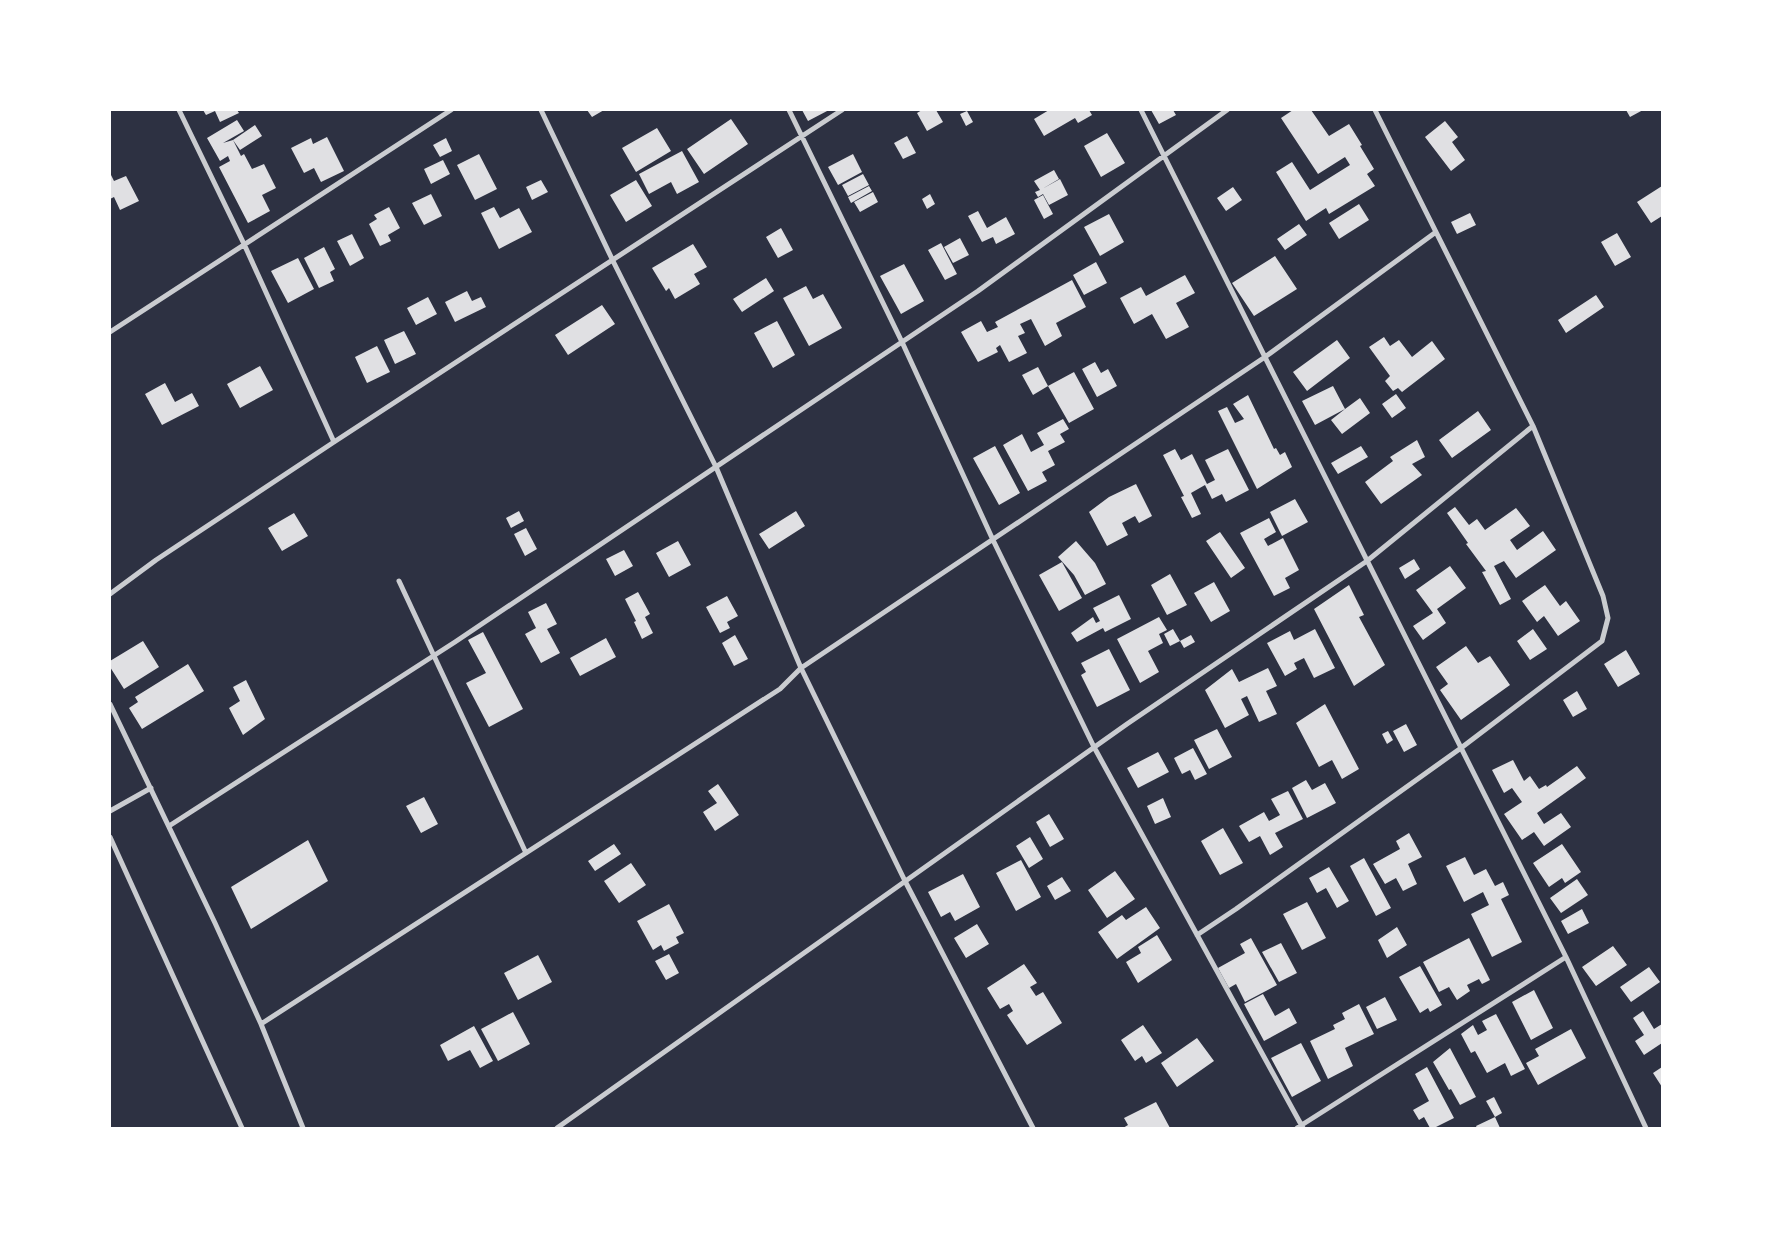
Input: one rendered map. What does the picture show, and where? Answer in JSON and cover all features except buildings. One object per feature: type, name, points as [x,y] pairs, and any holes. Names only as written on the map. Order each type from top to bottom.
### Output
[{"type":"street","points":[[179,110],[244,244],[334,442]]},
{"type":"street","points":[[110,332],[451,110]]},
{"type":"street","points":[[541,110],[613,261],[716,467],[801,668],[905,881],[1033,1128]]},
{"type":"street","points":[[790,110],[801,137],[902,342],[993,540],[1094,747],[1300,1127],[1566,957]]},
{"type":"street","points":[[110,594],[156,560],[334,442],[842,110]]},
{"type":"street","points":[[1141,110],[1566,957],[1646,1128]]},
{"type":"street","points":[[169,826],[433,656],[978,291],[1227,110]]},
{"type":"street","points":[[1197,935],[1236,910],[1461,748],[1602,641],[1608,618],[1603,596],[1533,426],[1375,110]]},
{"type":"street","points":[[261,1024],[780,689],[801,668],[1265,357],[1436,232]]},
{"type":"street","points":[[556,1128],[1094,747],[1367,561],[1533,426]]},
{"type":"street","points":[[399,582],[526,853]]},
{"type":"street","points":[[110,704],[261,1024],[302,1128]]},
{"type":"street","points":[[110,811],[151,788]]},
{"type":"street","points":[[110,837],[242,1128]]}]
